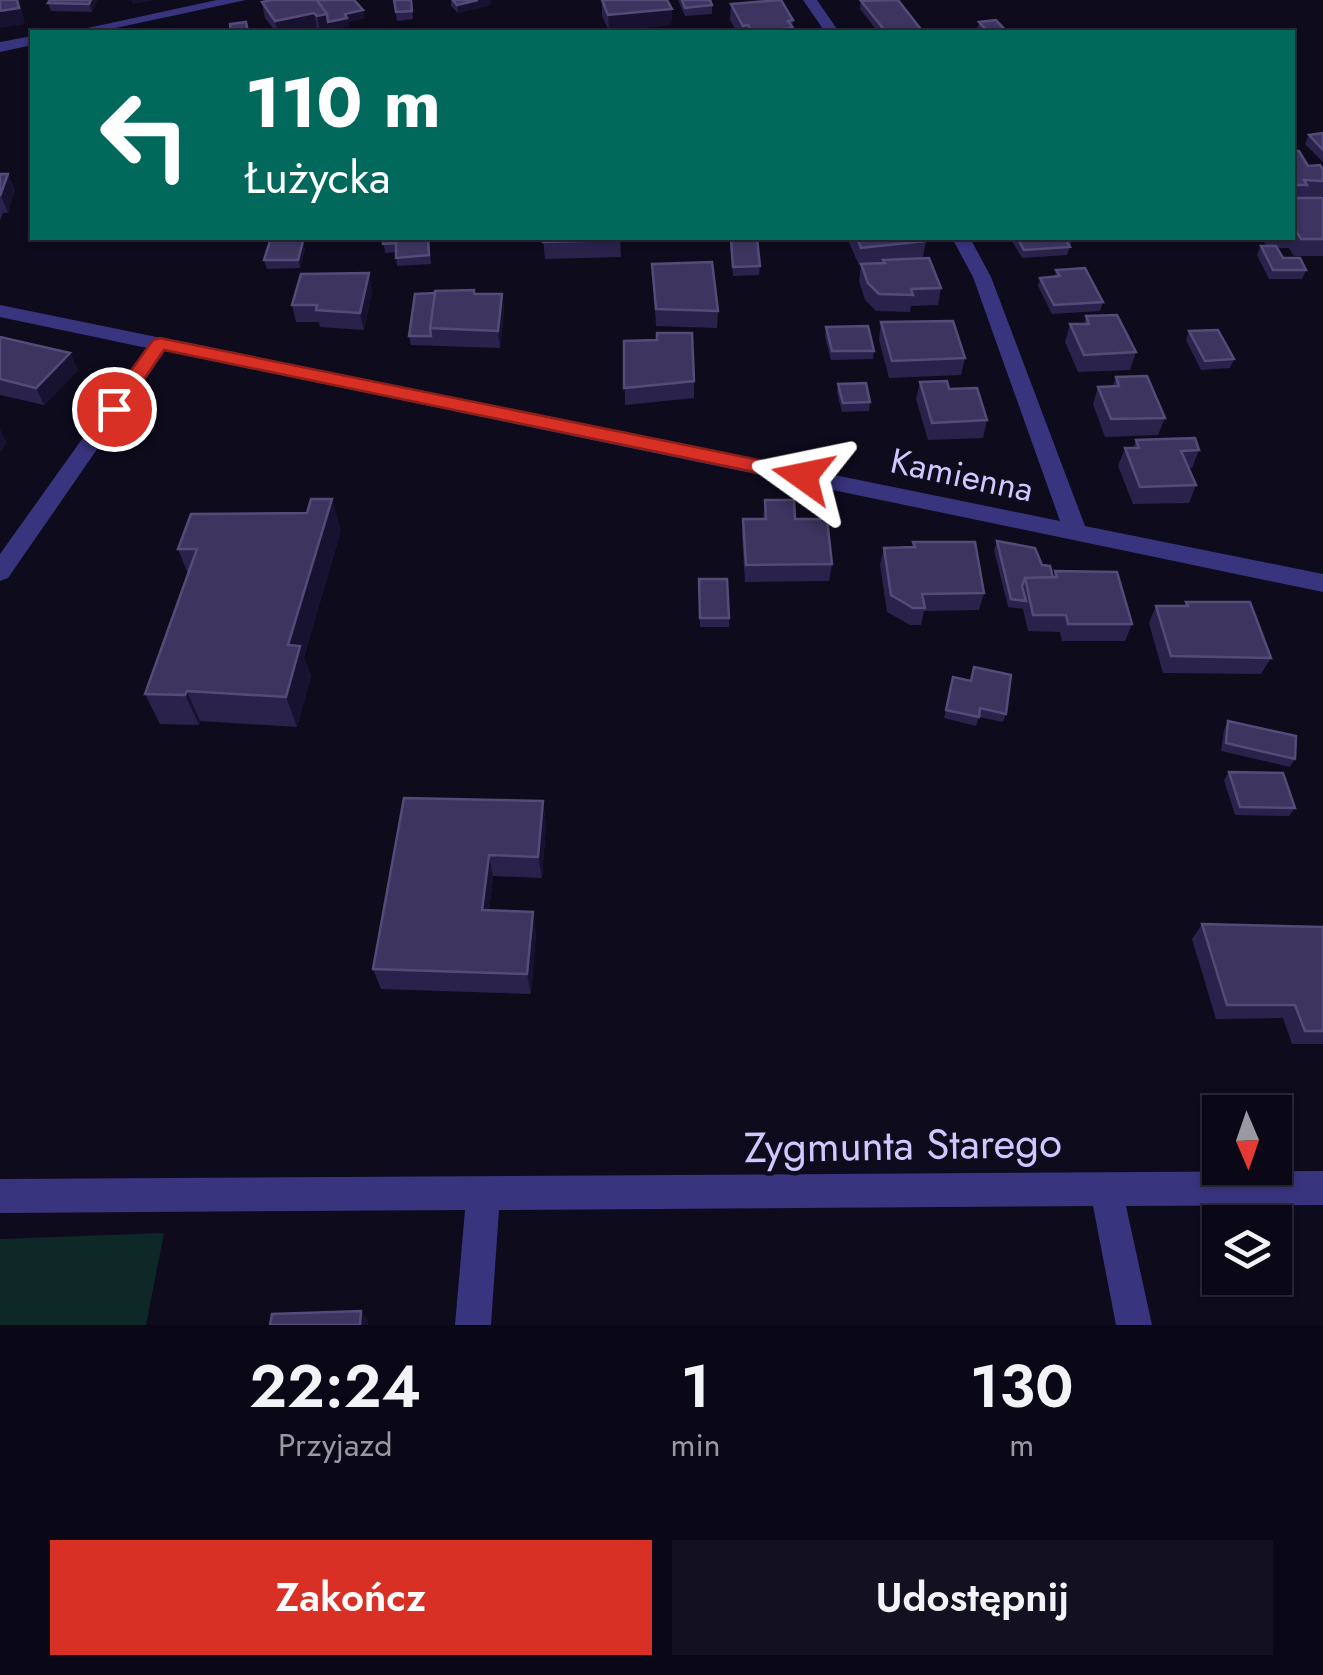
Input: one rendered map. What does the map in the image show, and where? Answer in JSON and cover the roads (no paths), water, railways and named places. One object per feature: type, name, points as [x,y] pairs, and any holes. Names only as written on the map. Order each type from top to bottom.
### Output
[{"type":"street","points":[[87,30],[239,0]]},
{"type":"street","points":[[810,0],[831,30]]},
{"type":"street","points":[[0,46],[30,41]]},
{"type":"street","points":[[963,240],[982,277],[1076,532]]},
{"type":"street","name":"Kamienna","points":[[0,311],[1323,583]]},
{"type":"street","points":[[0,572],[160,344]]},
{"type":"street","points":[[1106,1188],[1134,1325]]},
{"type":"street","name":"Zygmunta Starego","points":[[0,1196],[1323,1188]]},
{"type":"street","points":[[474,1325],[483,1194]]}]
